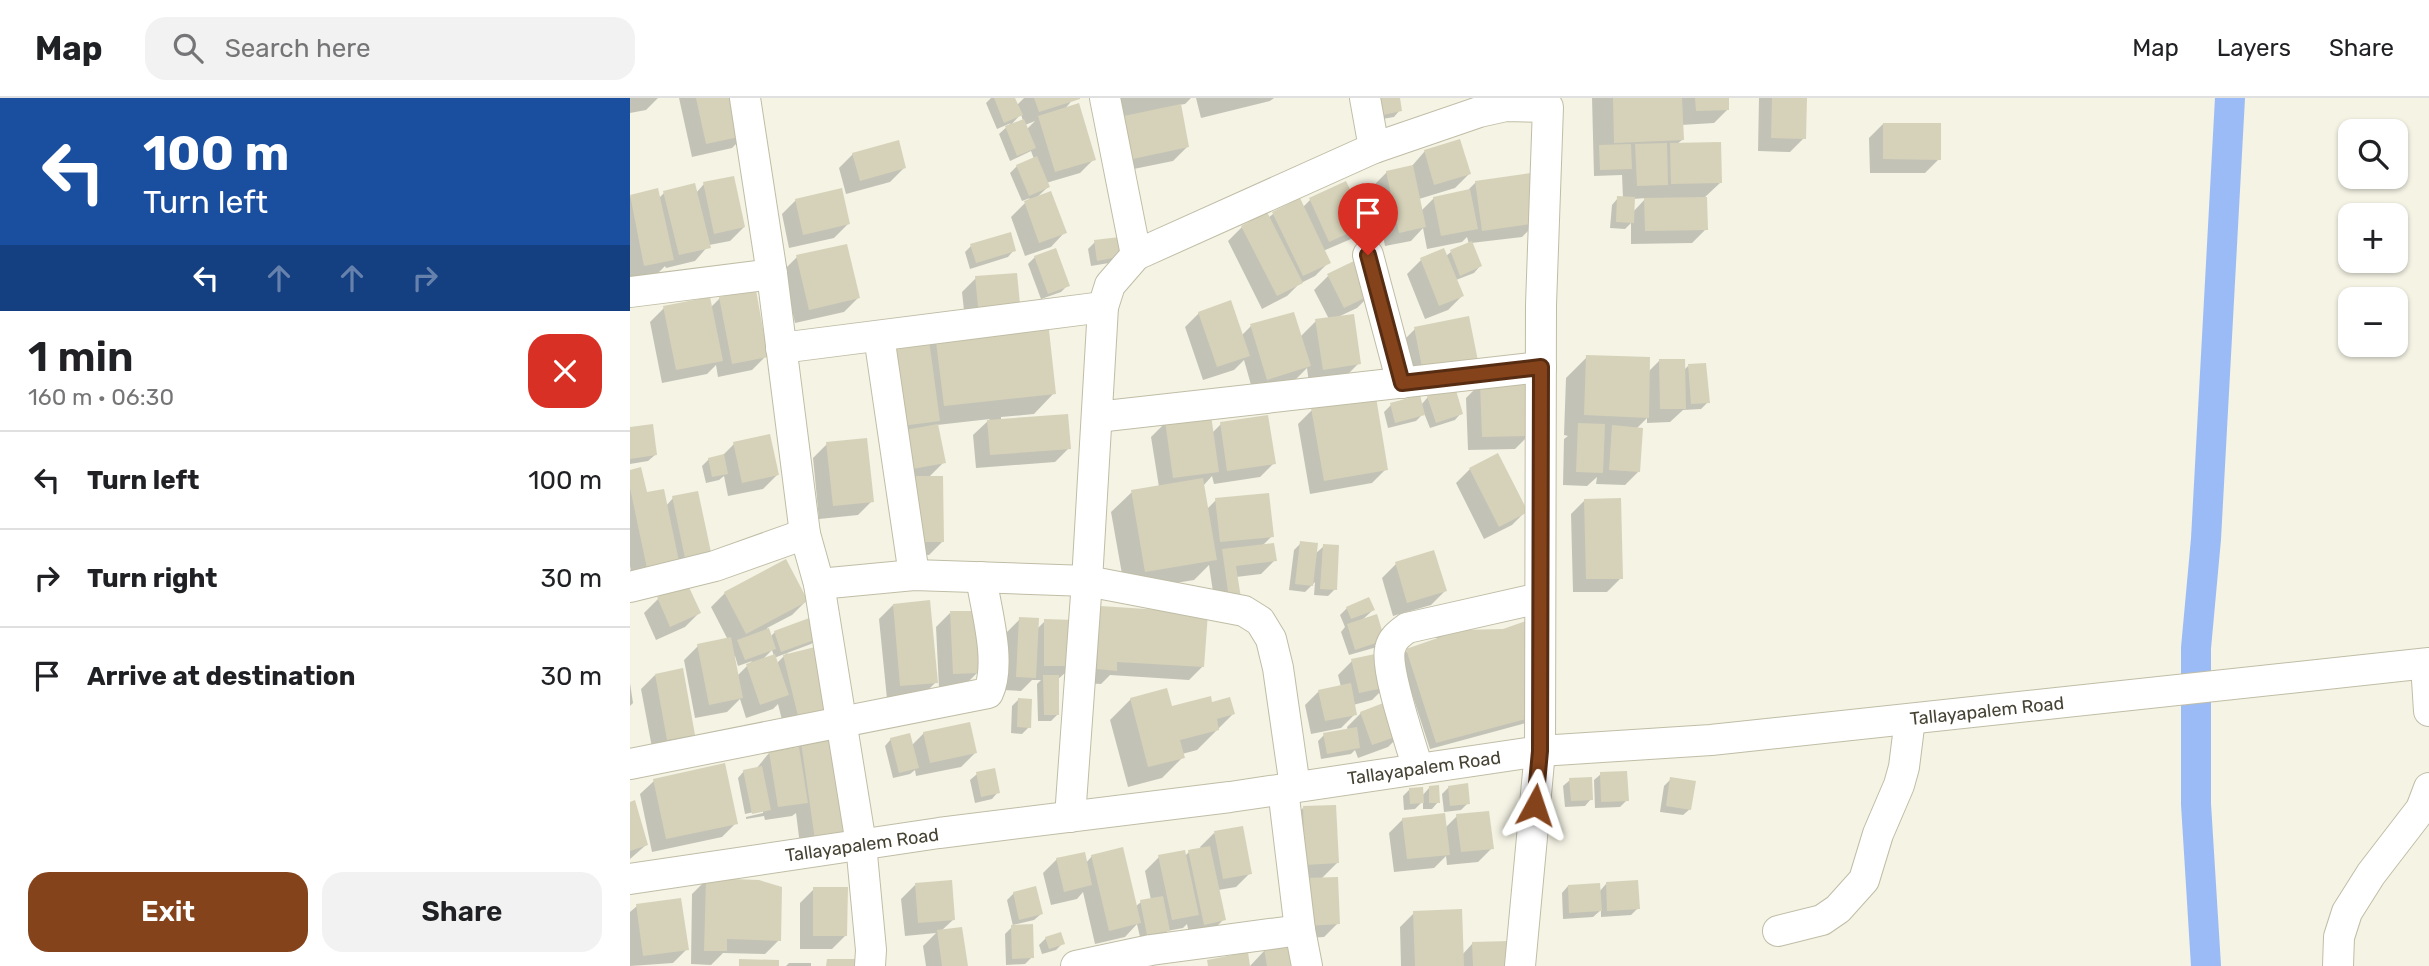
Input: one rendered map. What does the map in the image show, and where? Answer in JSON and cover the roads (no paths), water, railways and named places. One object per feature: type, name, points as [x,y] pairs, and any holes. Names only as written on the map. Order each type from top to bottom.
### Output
[{"type":"street","points":[[745,98],[772,274],[806,534],[819,584],[862,844],[870,966]]},
{"type":"street","points":[[1105,98],[1136,255]]},
{"type":"street","points":[[1365,98],[1374,148]]},
{"type":"street","points":[[1070,817],[1104,307],[1110,285],[1136,255],[1374,148],[1479,111],[1548,103],[1541,367],[1540,751],[1520,966]]},
{"type":"street","points":[[1368,255],[1402,383]]},
{"type":"street","points":[[630,292],[772,274]]},
{"type":"street","points":[[781,348],[1104,307]]},
{"type":"street","points":[[879,336],[914,575]]},
{"type":"street","points":[[1097,417],[1541,367]]},
{"type":"street","points":[[630,587],[715,566],[806,534]]},
{"type":"street","points":[[819,584],[914,575],[1087,581],[1244,611],[1260,621],[1271,639],[1278,668],[1300,930],[1307,966]]},
{"type":"street","points":[[630,764],[988,693],[993,682],[994,660],[981,577]]},
{"type":"street","points":[[1418,769],[1390,669],[1390,650],[1394,638],[1407,628],[1540,598]]},
{"type":"street","points":[[2428,664],[2429,711]]},
{"type":"street","name":"Tallayapalem Road","points":[[630,878],[1540,751],[1711,740],[2428,664]]},
{"type":"street","points":[[1778,931],[1822,920],[1838,909],[1864,880],[1878,834],[1899,785],[1910,719]]},
{"type":"street","points":[[2338,966],[2339,937],[2347,912],[2371,874],[2421,809],[2429,788]]},
{"type":"street","points":[[1076,966],[1151,950],[1300,930]]},
{"type":"waterway","points":[[2206,966],[2196,804],[2196,648],[2206,539],[2230,98]]}]
